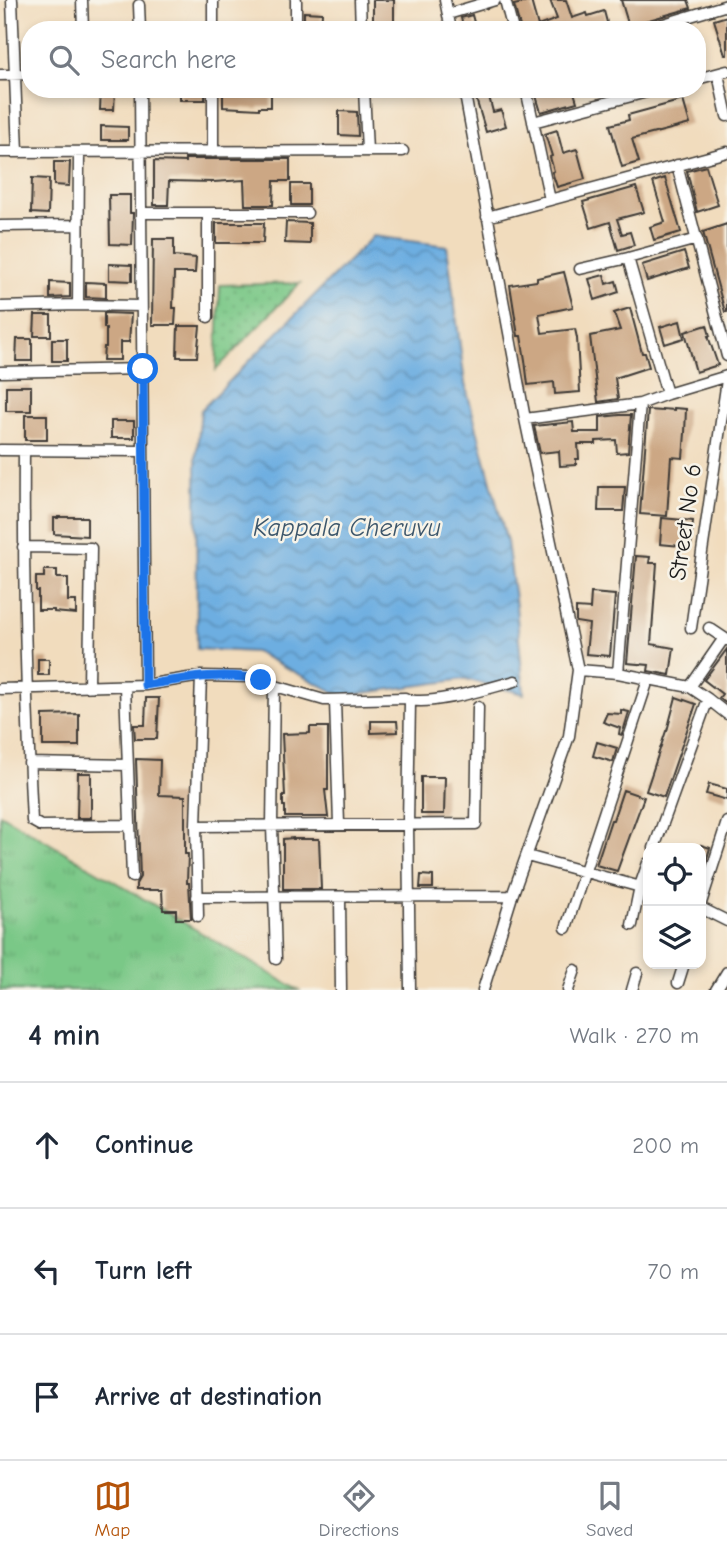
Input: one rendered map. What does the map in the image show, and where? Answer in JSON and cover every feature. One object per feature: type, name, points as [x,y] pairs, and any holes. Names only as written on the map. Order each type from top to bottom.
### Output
[{"type":"street","points":[[12,0],[18,152]]},
{"type":"street","points":[[82,0],[83,21]]},
{"type":"street","points":[[213,21],[214,0]]},
{"type":"street","points":[[296,0],[296,21]]},
{"type":"street","points":[[360,0],[361,21]]},
{"type":"street","points":[[446,0],[449,21]]},
{"type":"street","points":[[448,14],[495,0]]},
{"type":"street","points":[[505,0],[511,21]]},
{"type":"street","points":[[139,5],[140,21]]},
{"type":"street","points":[[674,21],[727,5]]},
{"type":"street","points":[[706,77],[723,72],[727,116]]},
{"type":"street","points":[[0,75],[21,74]]},
{"type":"street","points":[[140,98],[145,685]]},
{"type":"street","points":[[213,98],[213,152]]},
{"type":"street","points":[[364,98],[367,151]]},
{"type":"street","points":[[466,98],[526,419],[578,670],[569,737],[512,896],[484,990]]},
{"type":"street","points":[[528,98],[550,200]]},
{"type":"street","points":[[533,122],[625,98]]},
{"type":"street","points":[[0,152],[403,151]]},
{"type":"street","points":[[487,217],[727,152]]},
{"type":"street","points":[[78,305],[79,153]]},
{"type":"street","points":[[677,165],[727,356]]},
{"type":"street","points":[[141,213],[307,213]]},
{"type":"street","points":[[208,213],[208,317]]},
{"type":"street","points":[[0,226],[78,225]]},
{"type":"street","points":[[580,268],[696,239]]},
{"type":"street","points":[[628,258],[667,394]]},
{"type":"street","points":[[0,307],[141,306]]},
{"type":"street","points":[[0,372],[143,369]]},
{"type":"street","points":[[526,419],[640,404],[727,378]]},
{"type":"street","name":"Street No 6","points":[[691,628],[727,378]]},
{"type":"street","points":[[618,673],[640,404]]},
{"type":"street","points":[[0,450],[143,451]]},
{"type":"street","points":[[24,450],[26,687],[32,821],[41,826],[129,825]]},
{"type":"street","points":[[23,547],[91,548],[89,686]]},
{"type":"street","points":[[690,687],[726,639],[709,628]]},
{"type":"street","points":[[578,670],[618,673],[690,687],[727,714]]},
{"type":"street","points":[[198,916],[196,826],[201,676]]},
{"type":"street","points":[[0,689],[145,685],[201,676],[251,677],[317,699],[335,701],[405,698],[410,702],[444,698],[515,681]]},
{"type":"street","points":[[566,928],[648,680]]},
{"type":"street","points":[[125,685],[132,877]]},
{"type":"street","points":[[274,686],[272,825],[276,959]]},
{"type":"street","points":[[656,843],[708,699]]},
{"type":"street","points":[[335,701],[339,824]]},
{"type":"street","points":[[410,702],[410,990]]},
{"type":"street","points":[[196,826],[476,824],[478,707]]},
{"type":"street","points":[[29,763],[128,765]]},
{"type":"street","points":[[706,890],[727,822]]},
{"type":"street","points":[[527,856],[643,887]]},
{"type":"street","points":[[632,925],[643,890]]},
{"type":"street","points":[[197,897],[512,896]]},
{"type":"street","points":[[340,897],[341,990]]},
{"type":"street","points":[[706,909],[727,921]]},
{"type":"street","points":[[678,983],[682,969]]},
{"type":"street","points":[[568,990],[575,970]]},
{"type":"street","points":[[716,990],[727,972]]},
{"type":"street","points":[[632,990],[637,973]]},
{"type":"green space","points":[[300,283],[216,370],[220,285]]},
{"type":"green space","points":[[0,814],[298,990],[0,990]]},
{"type":"water","name":"Kappala Cheruvu","points":[[373,236],[447,246],[465,384],[507,542],[524,694],[465,679],[342,696],[255,652],[197,649],[196,459],[201,410]]},
{"type":"building","points":[[373,0],[394,0],[394,21],[373,21]]},
{"type":"building","points":[[550,0],[566,0],[572,18],[604,11],[607,21],[552,21],[557,19]]},
{"type":"building","points":[[621,0],[688,0],[691,8],[646,21],[627,21]]},
{"type":"building","points":[[531,1],[537,21],[518,21],[514,5]]},
{"type":"building","points":[[304,12],[322,13],[321,21],[304,21]]},
{"type":"building","points":[[472,15],[474,21],[462,21],[461,18]]},
{"type":"building","points":[[727,16],[727,55],[725,55],[714,20]]},
{"type":"building","points":[[101,98],[115,98],[114,110],[100,110]]},
{"type":"building","points":[[180,98],[205,98],[205,100]]},
{"type":"building","points":[[223,98],[271,98],[271,107],[223,107]]},
{"type":"building","points":[[476,98],[489,98],[493,112],[501,110],[506,126],[486,132]]},
{"type":"building","points":[[537,98],[576,98],[577,102],[541,112]]},
{"type":"building","points":[[683,100],[690,124],[632,139],[639,162],[622,167],[610,125],[629,120],[628,115]]},
{"type":"building","points":[[339,111],[357,112],[358,136],[339,135]]},
{"type":"building","points":[[101,126],[128,127],[128,140],[101,140]]},
{"type":"building","points":[[557,130],[563,153],[577,149],[585,179],[557,187],[545,134]]},
{"type":"building","points":[[185,159],[290,159],[290,181],[274,181],[273,205],[245,205],[244,180],[169,181],[168,205],[154,205],[154,161],[185,162]]},
{"type":"building","points":[[54,162],[70,162],[69,186],[54,185]]},
{"type":"building","points":[[706,166],[718,205],[697,212],[687,171]]},
{"type":"building","points":[[32,178],[49,179],[48,214],[31,213]]},
{"type":"building","points":[[665,178],[681,232],[654,240],[650,227],[665,222],[653,182]]},
{"type":"building","points":[[291,184],[309,184],[309,205],[291,205]]},
{"type":"building","points":[[636,187],[644,212],[617,219],[622,234],[630,232],[634,245],[618,250],[610,222],[591,228],[583,202]]},
{"type":"building","points":[[109,195],[130,195],[130,213],[133,213],[132,245],[110,244]]},
{"type":"building","points":[[286,222],[310,223],[310,244],[285,243]]},
{"type":"building","points":[[216,223],[264,223],[263,243],[216,243]]},
{"type":"building","points":[[727,224],[727,312],[725,312],[703,232]]},
{"type":"building","points":[[153,239],[174,239],[174,256],[196,258],[195,273],[174,273],[175,325],[152,325]]},
{"type":"building","points":[[684,252],[689,268],[647,281],[642,265]]},
{"type":"building","points":[[109,264],[132,265],[132,281],[109,280]]},
{"type":"building","points":[[564,272],[573,307],[539,314],[542,333],[575,329],[580,392],[555,394],[554,382],[528,385],[510,285],[537,281],[537,278]]},
{"type":"building","points":[[604,275],[606,284],[616,281],[619,292],[595,300],[589,279]]},
{"type":"building","points":[[50,282],[70,283],[70,297],[50,298]]},
{"type":"building","points":[[86,282],[106,283],[106,298],[86,297]]},
{"type":"building","points":[[630,308],[642,353],[645,353],[649,367],[615,378],[618,399],[598,402],[590,336],[620,330],[614,313]]},
{"type":"building","points":[[104,313],[131,314],[129,342],[120,342],[120,360],[103,360],[106,347]]},
{"type":"building","points":[[35,315],[51,315],[51,336],[34,336]]},
{"type":"building","points":[[680,321],[684,338],[665,344],[660,327]]},
{"type":"building","points":[[707,325],[718,365],[696,372],[685,332]]},
{"type":"building","points":[[178,326],[200,326],[197,357],[177,357]]},
{"type":"building","points":[[17,339],[32,339],[32,361],[16,361]]},
{"type":"building","points":[[52,339],[67,339],[67,361],[52,361]]},
{"type":"building","points":[[6,386],[31,386],[31,411],[6,411]]},
{"type":"building","points":[[686,409],[685,433],[683,458],[671,457],[667,516],[640,514],[648,410]]},
{"type":"building","points":[[25,415],[47,415],[47,440],[25,440]]},
{"type":"building","points":[[631,415],[628,452],[617,453],[616,440],[578,444],[579,459],[576,459],[576,465],[560,466],[559,451],[540,453],[534,426],[573,422],[574,432],[600,432],[600,417]]},
{"type":"building","points":[[111,421],[134,421],[134,438],[111,438]]},
{"type":"building","points":[[599,487],[625,487],[623,511],[598,511]]},
{"type":"building","points":[[87,517],[87,536],[54,534],[54,518]]},
{"type":"building","points":[[662,518],[693,521],[691,547],[660,544]]},
{"type":"building","points":[[636,556],[650,557],[649,563],[657,563],[651,644],[674,648],[670,675],[648,671],[649,665],[627,663]]},
{"type":"building","points":[[44,570],[57,570],[57,578],[68,578],[68,601],[76,601],[76,614],[38,610],[36,577],[44,577]]},
{"type":"building","points":[[591,593],[615,595],[610,656],[586,654],[589,624],[576,622],[576,608],[590,609]]},
{"type":"building","points":[[727,649],[727,704],[719,698],[722,694],[704,680]]},
{"type":"building","points":[[38,659],[49,659],[49,675],[38,675]]},
{"type":"building","points":[[676,697],[696,704],[664,797],[646,791]]},
{"type":"building","points":[[146,698],[159,698],[157,739],[135,739],[134,725],[145,725]]},
{"type":"building","points":[[621,710],[629,712],[622,735],[619,734],[620,728],[603,722],[607,713],[621,714]]},
{"type":"building","points":[[79,714],[79,746],[43,746],[43,715]]},
{"type":"building","points":[[371,721],[397,721],[398,732],[371,733]]},
{"type":"building","points":[[310,727],[328,727],[328,790],[325,790],[328,817],[285,817],[282,734],[310,733]]},
{"type":"building","points":[[597,742],[617,748],[613,762],[593,756]]},
{"type":"building","points":[[136,759],[160,760],[159,795],[185,796],[185,854],[188,854],[187,883],[191,919],[176,919],[176,910],[163,910],[162,890],[136,890],[140,877]]},
{"type":"building","points":[[78,773],[91,773],[91,818],[77,818]]},
{"type":"building","points":[[421,777],[445,777],[444,814],[421,814]]},
{"type":"building","points":[[709,784],[727,789],[727,800],[706,794]]},
{"type":"building","points":[[623,790],[644,797],[617,871],[596,865]]},
{"type":"building","points":[[283,839],[319,839],[321,889],[283,889]]},
{"type":"building","points":[[421,875],[433,876],[433,888],[420,888]]},
{"type":"route","points":[[143,369],[145,685],[201,676],[251,677],[261,680]]}]
